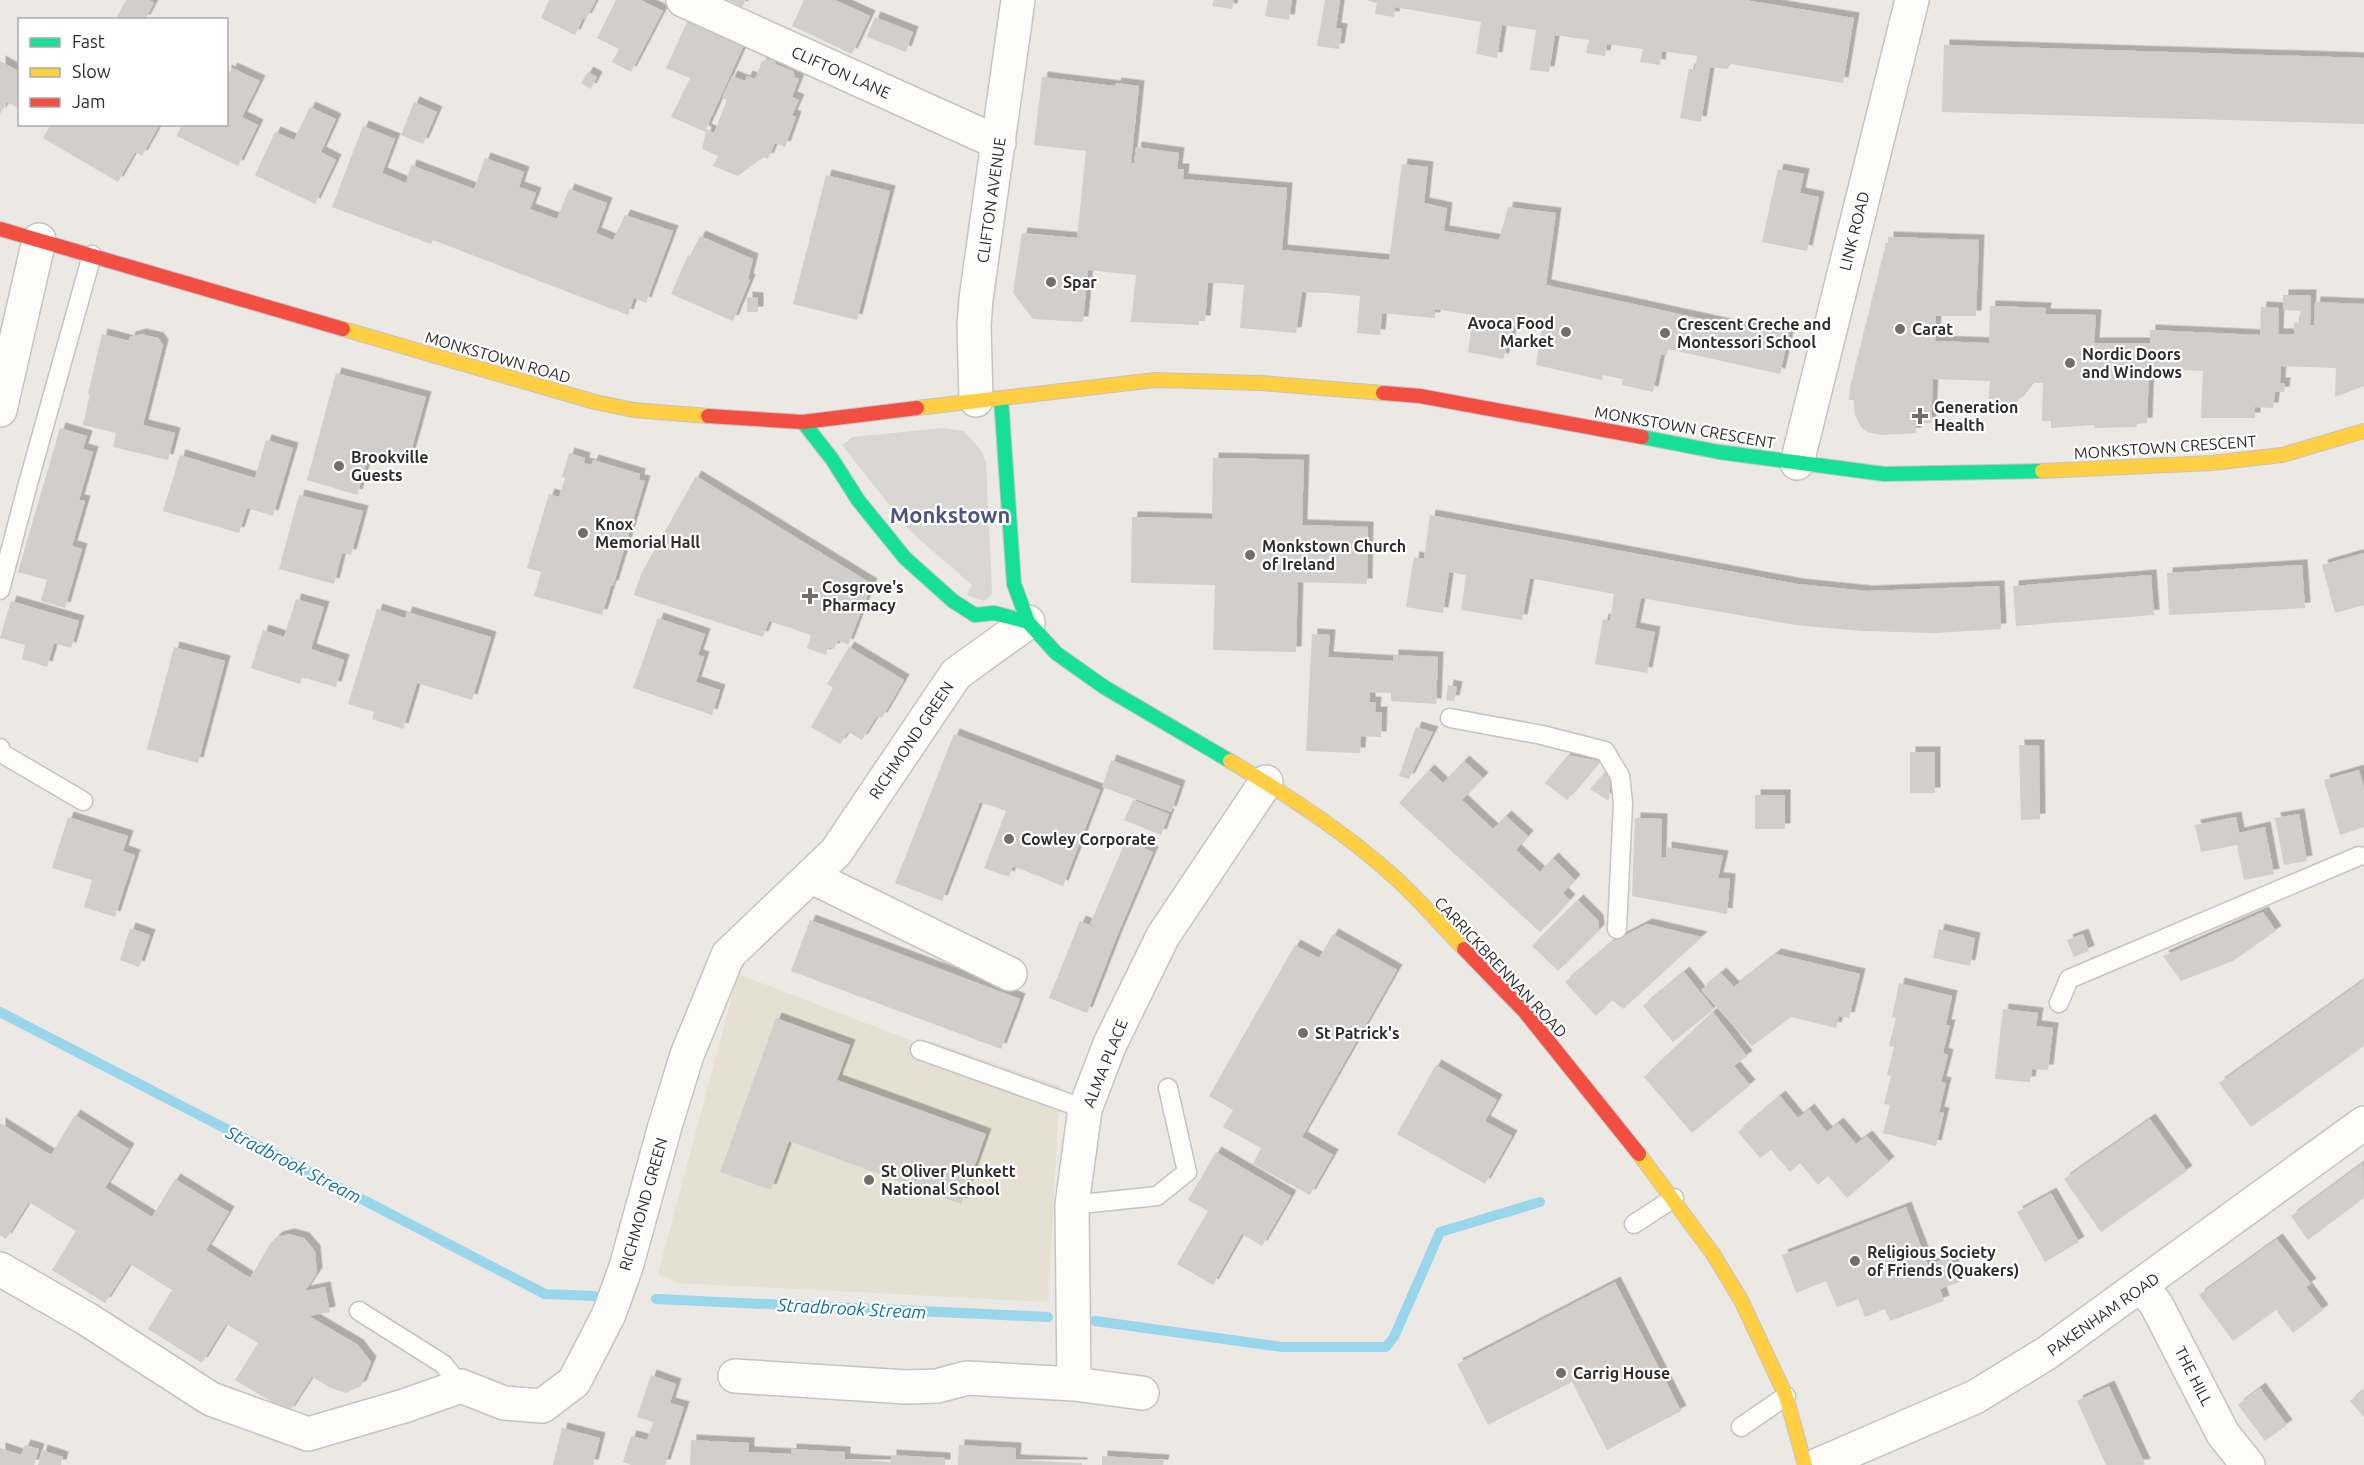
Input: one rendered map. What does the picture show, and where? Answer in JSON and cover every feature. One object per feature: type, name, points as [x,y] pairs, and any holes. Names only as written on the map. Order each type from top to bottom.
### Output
[{"type":"main road","name":"MONKSTOWN ROAD","points":[[0,229],[595,402],[634,410],[803,422],[988,399]]},
{"type":"main road","name":"MONKSTOWN CRESCENT","points":[[988,399],[1155,380],[1261,382],[1358,389],[1420,396],[1719,452],[1884,474],[2130,468],[2212,463],[2282,455],[2364,431]]},
{"type":"main road","name":"CARRICKBRENNAN ROAD","points":[[988,399],[1005,437],[1014,584],[1028,622],[1056,653],[1104,687],[1266,782],[1324,822],[1391,874],[1525,1012],[1674,1198],[1713,1254],[1741,1300],[1786,1396],[1805,1465]]},
{"type":"main road","points":[[803,422],[832,459],[858,500],[905,558],[953,601],[975,615],[994,614],[1028,622]]},
{"type":"street","name":"CLIFTON LANE","points":[[683,0],[999,142]]},
{"type":"street","name":"CLIFTON AVENUE","points":[[988,399],[976,308],[1018,0]]},
{"type":"street","name":"LINK ROAD","points":[[1797,463],[1912,0]]},
{"type":"street","points":[[0,410],[39,240]]},
{"type":"street","name":"RICHMOND GREEN","points":[[461,1386],[504,1403],[542,1406],[574,1382],[609,1314],[626,1267],[664,1126],[687,1054],[728,956],[836,852],[956,674],[1028,622]]},
{"type":"street","name":"ALMA PLACE","points":[[1074,1384],[1072,1205],[1085,1109],[1110,1044],[1163,936],[1266,782]]},
{"type":"street","points":[[812,877],[1010,974]]},
{"type":"street","name":"PAKENHAM ROAD","points":[[1818,1465],[1975,1397],[2048,1353],[2142,1287],[2364,1123]]},
{"type":"street","points":[[0,1269],[87,1318],[211,1399],[308,1434],[404,1406],[461,1386]]},
{"type":"street","name":"THE HILL","points":[[2142,1287],[2156,1304],[2223,1434],[2248,1465]]},
{"type":"street","points":[[735,1376],[906,1388],[937,1386],[967,1378],[1074,1384],[1142,1393]]},
{"type":"lane","points":[[0,590],[28,480],[92,255]]},
{"type":"lane","points":[[1450,717],[1542,735],[1605,752],[1620,776],[1623,803],[1617,929]]},
{"type":"lane","points":[[0,748],[3,754],[83,801]]},
{"type":"lane","points":[[2059,1003],[2070,979],[2359,856]]},
{"type":"lane","points":[[920,1050],[1085,1109]]},
{"type":"lane","points":[[1072,1205],[1157,1196],[1187,1172],[1168,1088]]},
{"type":"lane","points":[[1634,1224],[1674,1198]]},
{"type":"lane","points":[[359,1311],[443,1364],[461,1386]]},
{"type":"lane","points":[[1741,1426],[1786,1396]]},
{"type":"shaded area","points":[[943,428],[964,431],[982,452],[986,462],[992,593],[983,601],[967,595],[972,585],[910,531],[842,445],[853,437]]},
{"type":"shaded area","name":"St Oliver Plunkett National School","points":[[738,974],[928,1047],[933,1042],[1060,1086],[1048,1302],[678,1283],[658,1274]]},
{"type":"building","points":[[126,0],[149,0],[154,3],[146,18],[116,18]]},
{"type":"building","points":[[549,0],[596,0],[586,19],[583,18],[575,35],[541,18]]},
{"type":"building","points":[[616,0],[641,0],[663,11],[631,72],[612,62],[619,49],[597,38]]},
{"type":"building","points":[[728,0],[746,0],[742,7]]},
{"type":"building","points":[[804,0],[835,0],[870,16],[852,54],[792,26]]},
{"type":"building","points":[[1214,0],[1234,0],[1232,9],[1212,6]]},
{"type":"building","points":[[1268,0],[1292,0],[1289,20],[1265,16]]},
{"type":"building","points":[[1325,0],[1340,0],[1336,28],[1342,29],[1339,49],[1317,46]]},
{"type":"building","points":[[1366,0],[1745,0],[1854,18],[1843,83],[1731,64],[1727,69],[1710,67],[1701,122],[1680,118],[1689,69],[1695,69],[1697,56],[1662,51],[1660,65],[1640,62],[1643,49],[1607,44],[1605,56],[1586,53],[1589,40],[1555,35],[1549,72],[1530,70],[1536,30],[1502,25],[1497,58],[1476,54],[1481,22],[1395,7],[1394,17],[1375,14],[1377,3]]},
{"type":"building","points":[[875,17],[913,32],[906,52],[867,37]]},
{"type":"building","points":[[688,20],[744,45],[706,129],[714,133],[727,100],[722,98],[732,76],[745,81],[747,76],[755,79],[762,61],[770,59],[776,62],[775,64],[793,71],[795,77],[799,79],[792,97],[799,100],[792,115],[796,117],[785,147],[775,143],[768,159],[764,157],[738,176],[713,166],[718,156],[702,149],[706,132],[671,117],[690,78],[666,68]]},
{"type":"building","points":[[1944,45],[2364,58],[2364,124],[1942,112]]},
{"type":"building","points":[[0,61],[18,71],[18,108],[7,102],[0,114]]},
{"type":"building","points":[[232,68],[260,81],[242,117],[258,125],[238,166],[177,136],[181,126],[228,126],[228,71],[230,72]]},
{"type":"building","points":[[588,72],[597,77],[591,89],[581,83]]},
{"type":"building","points":[[1042,77],[1115,86],[1116,83],[1139,86],[1131,163],[1134,163],[1136,147],[1179,153],[1177,169],[1184,169],[1183,179],[1287,188],[1282,250],[1389,260],[1402,164],[1428,167],[1424,203],[1447,208],[1444,231],[1499,240],[1508,207],[1556,213],[1546,285],[1744,328],[1746,323],[1789,333],[1780,374],[1668,349],[1667,355],[1661,354],[1653,392],[1622,385],[1623,379],[1603,375],[1602,380],[1536,365],[1542,327],[1516,322],[1503,359],[1468,352],[1473,315],[1435,309],[1435,318],[1382,313],[1380,335],[1357,333],[1360,296],[1330,293],[1302,292],[1296,333],[1240,328],[1244,285],[1222,283],[1208,283],[1205,321],[1199,321],[1199,325],[1131,322],[1136,275],[1088,270],[1083,322],[1033,319],[1013,293],[1022,233],[1077,238],[1086,151],[1034,145]]},
{"type":"building","points":[[414,102],[437,112],[423,144],[401,135]]},
{"type":"building","points":[[310,107],[336,119],[321,152],[336,160],[315,204],[255,175],[275,132],[294,140]]},
{"type":"building","points":[[50,126],[159,126],[142,156],[135,152],[118,182],[43,138]]},
{"type":"building","points":[[363,126],[395,139],[382,173],[406,183],[411,165],[474,189],[485,158],[524,172],[519,187],[536,193],[530,209],[557,219],[569,189],[607,203],[596,233],[613,240],[625,215],[673,231],[646,303],[634,298],[628,315],[433,240],[431,244],[332,207]]},
{"type":"building","points":[[1778,169],[1804,174],[1800,193],[1819,197],[1807,251],[1762,242]]},
{"type":"building","points":[[826,175],[890,191],[857,320],[793,304]]},
{"type":"building","points":[[700,236],[753,259],[748,279],[750,280],[733,321],[671,294],[688,255],[690,256]]},
{"type":"building","points":[[1888,237],[1979,240],[1976,316],[1936,316],[1935,341],[1989,343],[1990,306],[2046,308],[2045,314],[2096,315],[2094,343],[2150,343],[2150,330],[2260,335],[2261,307],[2279,308],[2278,334],[2294,334],[2294,322],[2300,323],[2300,311],[2283,310],[2283,295],[2311,295],[2310,325],[2314,325],[2315,302],[2364,304],[2364,386],[2335,397],[2336,368],[2281,366],[2280,383],[2285,383],[2284,392],[2275,392],[2273,408],[2255,407],[2255,418],[2201,418],[2203,371],[2149,369],[2147,423],[2137,424],[2136,427],[2095,428],[2094,425],[2051,428],[2051,421],[2042,421],[2043,383],[2032,383],[2018,401],[2009,406],[1994,409],[1994,404],[1988,404],[1990,381],[1933,379],[1931,423],[1916,423],[1916,433],[1882,435],[1867,432],[1861,427],[1855,415],[1854,400],[1849,400],[1850,387]]},
{"type":"building","points":[[747,297],[758,298],[758,312],[747,312]]},
{"type":"building","points":[[102,334],[129,341],[130,337],[141,334],[158,338],[163,345],[143,425],[175,433],[168,460],[113,447],[116,433],[83,425]]},
{"type":"building","points":[[336,373],[426,397],[408,462],[370,451],[357,495],[307,480]]},
{"type":"building","points":[[60,428],[87,436],[83,449],[93,452],[79,500],[85,501],[72,546],[82,549],[65,608],[41,601],[47,580],[18,572]]},
{"type":"building","points":[[266,440],[293,448],[273,516],[247,508],[239,533],[163,511],[180,455],[255,478]]},
{"type":"building","name":"Knox Memorial Hall","points":[[569,453],[585,458],[584,463],[591,465],[593,460],[640,474],[639,480],[645,481],[602,615],[534,596],[541,572],[527,568],[549,494],[559,497]]},
{"type":"building","name":"Monkstown Church of Ireland","points":[[1213,458],[1304,460],[1302,525],[1368,527],[1367,584],[1298,582],[1296,652],[1213,650],[1215,585],[1131,583],[1132,517],[1212,519]]},
{"type":"building","points":[[696,476],[872,584],[848,645],[838,640],[834,649],[828,647],[826,655],[807,648],[811,635],[769,621],[763,637],[634,595],[641,574]]},
{"type":"building","points":[[299,495],[363,511],[351,555],[342,553],[334,584],[279,569]]},
{"type":"building","points":[[1430,515],[1798,584],[1867,591],[1999,586],[2001,629],[1935,633],[1863,631],[1795,625],[1641,598],[1635,628],[1655,632],[1647,673],[1595,664],[1603,619],[1610,621],[1614,594],[1530,578],[1522,620],[1461,610],[1466,575],[1449,572],[1443,613],[1406,607],[1414,557],[1424,559]]},
{"type":"building","points":[[2364,553],[2364,605],[2335,613],[2322,565]]},
{"type":"building","points":[[2302,565],[2305,608],[2169,615],[2167,573]]},
{"type":"building","points":[[2151,575],[2154,615],[2016,626],[2013,586]]},
{"type":"building","points":[[296,599],[324,607],[311,649],[344,660],[336,687],[302,677],[300,684],[251,668],[263,630],[284,637]]},
{"type":"building","points":[[11,601],[79,621],[71,648],[54,643],[47,667],[22,659],[25,645],[0,638]]},
{"type":"building","points":[[377,609],[405,618],[407,612],[491,637],[472,700],[417,683],[403,729],[372,719],[374,712],[348,704]]},
{"type":"building","points":[[658,618],[705,634],[698,655],[704,657],[696,682],[720,690],[712,715],[633,688]]},
{"type":"building","points":[[1312,634],[1330,635],[1328,657],[1393,661],[1393,655],[1438,657],[1436,704],[1391,701],[1391,693],[1370,692],[1370,702],[1376,702],[1375,712],[1382,712],[1381,737],[1361,736],[1360,753],[1306,751]]},
{"type":"building","points":[[174,647],[225,661],[198,763],[147,749]]},
{"type":"building","points":[[849,647],[904,680],[882,718],[877,716],[862,740],[848,732],[840,744],[811,727],[833,688],[827,684]]},
{"type":"building","points":[[1448,685],[1457,687],[1454,701],[1446,700]]},
{"type":"building","points":[[1416,727],[1433,732],[1409,779],[1399,776]]},
{"type":"building","points":[[954,734],[1100,790],[1063,886],[1013,866],[1009,877],[984,868],[1006,811],[980,802],[942,901],[895,883]]},
{"type":"building","points":[[2019,745],[2039,745],[2040,819],[2021,820]]},
{"type":"building","points":[[1910,752],[1935,752],[1935,793],[1910,793]]},
{"type":"building","points":[[1568,755],[1600,761],[1567,800],[1545,783]]},
{"type":"building","points":[[1111,760],[1180,786],[1171,812],[1102,787]]},
{"type":"building","points":[[1464,761],[1483,778],[1462,800],[1493,829],[1506,816],[1528,836],[1516,850],[1540,872],[1553,858],[1575,880],[1563,893],[1570,900],[1540,932],[1399,803],[1429,770],[1443,783]]},
{"type":"building","points":[[2359,770],[2364,788],[2364,827],[2340,835],[2324,780]]},
{"type":"building","points":[[1606,771],[1610,775],[1609,801],[1590,789]]},
{"type":"building","points":[[1755,795],[1785,795],[1785,829],[1755,829]]},
{"type":"building","points":[[1133,800],[1169,814],[1161,835],[1124,820]]},
{"type":"building","points":[[2299,814],[2307,861],[2284,865],[2275,818]]},
{"type":"building","points":[[68,817],[128,836],[123,851],[135,855],[115,917],[84,907],[92,880],[52,868]]},
{"type":"building","points":[[2236,817],[2239,833],[2265,827],[2274,874],[2244,880],[2237,845],[2201,852],[2195,825]]},
{"type":"building","points":[[1635,818],[1662,819],[1661,857],[1666,857],[1666,847],[1723,856],[1718,878],[1730,879],[1727,914],[1632,896]]},
{"type":"building","points":[[1126,840],[1153,852],[1087,1013],[1049,998],[1080,921],[1099,929],[1090,924]]},
{"type":"building","points":[[1578,900],[1598,920],[1599,930],[1558,971],[1532,946]]},
{"type":"building","points":[[2263,912],[2276,931],[2233,961],[2181,981],[2163,956]]},
{"type":"building","points":[[810,920],[1020,999],[1001,1049],[791,971]]},
{"type":"building","points":[[1647,924],[1702,937],[1623,1009],[1612,1000],[1596,1016],[1565,982],[1612,942]]},
{"type":"building","points":[[130,928],[150,935],[139,967],[120,960]]},
{"type":"building","points":[[1939,929],[1975,938],[1970,966],[1933,958]]},
{"type":"building","name":"St Patrick's","points":[[1333,934],[1397,970],[1302,1137],[1333,1155],[1310,1195],[1253,1164],[1261,1148],[1223,1127],[1233,1110],[1209,1096],[1295,945],[1319,958]]},
{"type":"building","points":[[2083,934],[2089,951],[2074,957],[2067,940]]},
{"type":"building","points":[[1776,954],[1860,974],[1849,1018],[1839,1016],[1836,1028],[1791,1017],[1752,1046],[1701,990],[1721,973],[1734,987]]},
{"type":"building","points":[[1684,972],[1714,1009],[1673,1042],[1643,1006]]},
{"type":"building","points":[[2364,980],[2364,1046],[2251,1127],[2219,1083]]},
{"type":"building","points":[[1899,983],[1952,996],[1946,1025],[1950,1025],[1943,1053],[1948,1055],[1941,1082],[1946,1083],[1939,1112],[1944,1113],[1936,1146],[1883,1133],[1890,1105],[1884,1104],[1891,1076],[1887,1075],[1894,1047],[1889,1046],[1896,1018],[1892,1017]]},
{"type":"building","points":[[2003,1009],[2038,1013],[2036,1026],[2053,1028],[2048,1070],[2032,1069],[2030,1082],[1995,1079]]},
{"type":"building","points":[[1713,1012],[1747,1056],[1734,1066],[1750,1085],[1692,1133],[1644,1077]]},
{"type":"building","points":[[776,1018],[850,1045],[837,1080],[986,1134],[961,1204],[789,1141],[771,1190],[720,1172]]},
{"type":"building","points":[[1436,1065],[1497,1100],[1485,1121],[1512,1136],[1485,1184],[1397,1134]]},
{"type":"building","points":[[1780,1096],[1798,1118],[1809,1109],[1827,1132],[1838,1123],[1856,1144],[1867,1136],[1889,1162],[1847,1198],[1828,1176],[1818,1185],[1800,1163],[1790,1172],[1771,1150],[1760,1158],[1738,1132]]},
{"type":"building","points":[[75,1115],[129,1149],[105,1188],[152,1217],[175,1179],[229,1212],[206,1250],[250,1278],[270,1244],[277,1237],[289,1234],[304,1238],[315,1251],[317,1273],[305,1291],[325,1287],[330,1312],[309,1316],[358,1345],[371,1362],[361,1386],[346,1393],[331,1388],[312,1377],[289,1412],[235,1380],[258,1343],[226,1324],[202,1363],[148,1329],[172,1290],[130,1264],[105,1303],[52,1270],[76,1231],[29,1202],[6,1239],[0,1235],[0,1123],[51,1155]]},
{"type":"building","points":[[2150,1119],[2187,1171],[2101,1232],[2064,1179]]},
{"type":"building","points":[[1216,1152],[1291,1196],[1262,1246],[1242,1234],[1213,1285],[1177,1264],[1208,1211],[1188,1200]]},
{"type":"building","points":[[2363,1163],[2364,1198],[2308,1240],[2291,1216]]},
{"type":"building","points":[[2051,1193],[2079,1242],[2045,1262],[2017,1212]]},
{"type":"building","name":"Religious Society of Friends (Quakers)","points":[[1906,1207],[1928,1265],[1950,1257],[1960,1282],[1940,1289],[1944,1301],[1890,1321],[1885,1309],[1865,1317],[1858,1299],[1837,1307],[1826,1281],[1796,1293],[1782,1255]]},
{"type":"building","points":[[2277,1239],[2311,1284],[2306,1287],[2323,1310],[2293,1333],[2276,1310],[2233,1341],[2199,1295]]},
{"type":"building","name":"Carrig House","points":[[1615,1282],[1681,1411],[1607,1450],[1572,1382],[1488,1425],[1457,1364]]},
{"type":"building","points":[[651,1375],[676,1384],[670,1403],[684,1407],[665,1465],[631,1465],[623,1462],[631,1436],[647,1440],[653,1422],[637,1417]]},
{"type":"building","points":[[2109,1386],[2145,1464],[2143,1465],[2106,1465],[2077,1401]]},
{"type":"building","points":[[2260,1388],[2287,1425],[2265,1441],[2238,1405]]},
{"type":"building","points":[[2364,1389],[2364,1417],[2350,1401]]},
{"type":"building","points":[[562,1428],[600,1438],[593,1465],[553,1465]]},
{"type":"building","points":[[691,1440],[749,1443],[749,1452],[791,1454],[791,1449],[845,1452],[845,1459],[891,1462],[891,1455],[945,1458],[945,1465],[690,1465]]},
{"type":"building","points":[[25,1445],[39,1449],[34,1465],[0,1465],[0,1448],[21,1455]]},
{"type":"building","points":[[959,1445],[1016,1448],[1015,1460],[1082,1463],[1082,1465],[958,1465]]},
{"type":"building","points":[[42,1450],[63,1457],[61,1465],[38,1465]]},
{"type":"building","points":[[1102,1456],[1164,1460],[1163,1465],[1102,1465]]},
{"type":"waterway","name":"Stradbrook Stream","points":[[0,1012],[545,1294],[594,1296]]},
{"type":"waterway","name":"Stradbrook Stream","points":[[1095,1321],[1282,1347],[1386,1347],[1394,1337],[1440,1232],[1540,1202]]},
{"type":"waterway","name":"Stradbrook Stream","points":[[656,1299],[1048,1317]]},
{"type":"traffic: fast","points":[[1001,398],[1014,584],[1028,622],[1056,653],[1104,687],[1230,761]]},
{"type":"traffic: fast","points":[[803,422],[832,459],[858,500],[905,558],[953,601],[975,615],[994,613],[1028,622]]},
{"type":"traffic: fast","points":[[1642,437],[1719,452],[1884,474],[2042,471]]},
{"type":"traffic: slow","points":[[343,329],[595,402],[634,410],[708,416]]},
{"type":"traffic: slow","points":[[917,408],[1155,380],[1261,383],[1383,393]]},
{"type":"traffic: slow","points":[[2042,471],[2212,463],[2282,455],[2364,431]]},
{"type":"traffic: slow","points":[[1230,761],[1314,814],[1373,858],[1410,892],[1464,949]]},
{"type":"traffic: slow","points":[[1639,1154],[1713,1254],[1741,1300],[1786,1396],[1805,1465]]},
{"type":"traffic: jam","points":[[0,229],[343,329]]},
{"type":"traffic: jam","points":[[1383,393],[1420,396],[1642,437]]},
{"type":"traffic: jam","points":[[708,416],[803,422],[917,408]]},
{"type":"traffic: jam","points":[[1464,949],[1525,1012],[1639,1154]]},
{"type":"place","name":"Spar","points":[[1051,282]]},
{"type":"place","name":"Carat","points":[[1900,329]]},
{"type":"place","name":"Avoca Food Market","points":[[1566,332]]},
{"type":"place","name":"Crescent Creche and Montessori School","points":[[1665,333]]},
{"type":"place","name":"Nordic Doors and Windows","points":[[2070,363]]},
{"type":"place","name":"Generation Health","points":[[1920,416]]},
{"type":"place","name":"Brookville Guests","points":[[339,466]]},
{"type":"place","name":"Knox Memorial Hall","points":[[583,533]]},
{"type":"place","name":"Monkstown Church of Ireland","points":[[1250,555]]},
{"type":"place","name":"Cosgrove's Pharmacy","points":[[810,596]]},
{"type":"place","name":"Cowley Corporate","points":[[1009,839]]},
{"type":"place","name":"St Patrick's","points":[[1303,1033]]},
{"type":"place","name":"St Oliver Plunkett National School","points":[[869,1180]]},
{"type":"place","name":"Religious Society of Friends (Quakers)","points":[[1855,1261]]},
{"type":"place","name":"Carrig House","points":[[1561,1373]]},
{"type":"district","name":"Monkstown","points":[[950,514]]}]
